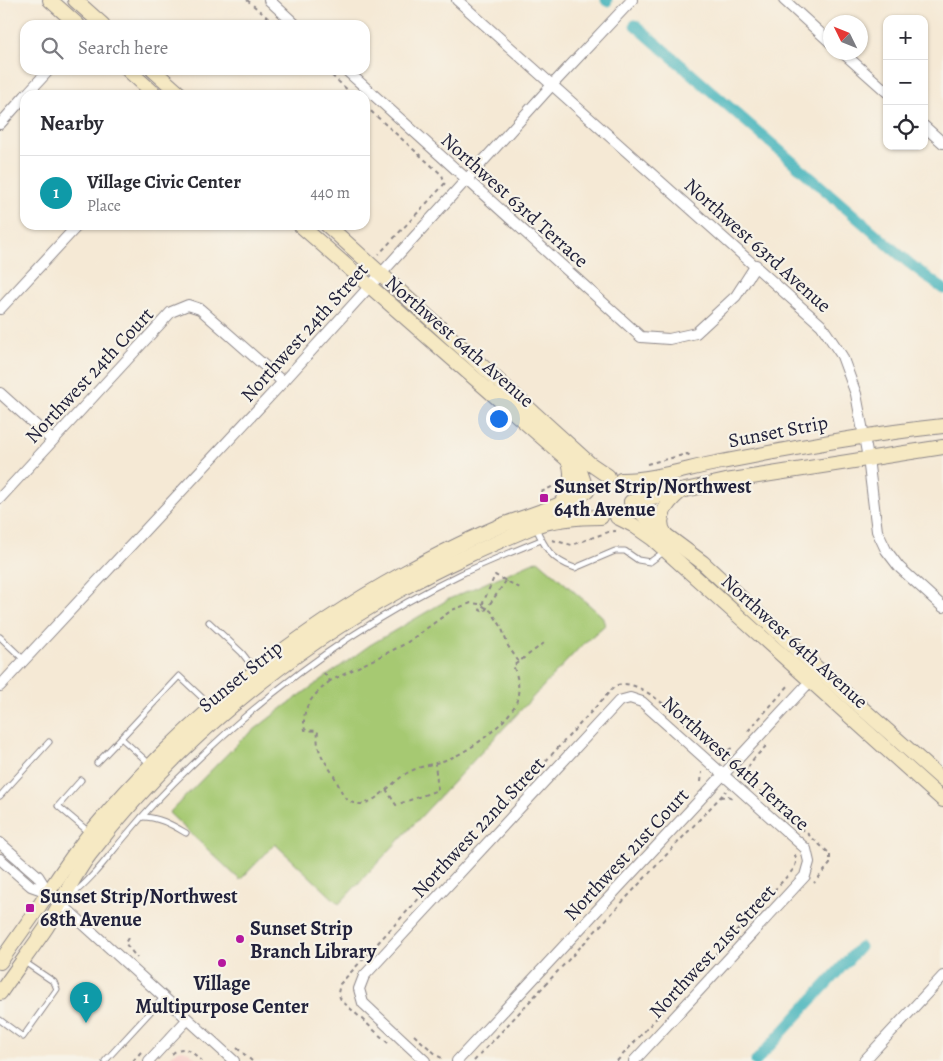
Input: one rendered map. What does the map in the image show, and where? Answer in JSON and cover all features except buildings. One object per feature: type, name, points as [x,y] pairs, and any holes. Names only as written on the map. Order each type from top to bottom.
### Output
[{"type":"street","points":[[50,0],[72,20]]},
{"type":"street","points":[[75,0],[93,20]]},
{"type":"street","points":[[269,0],[291,20]]},
{"type":"street","name":"Northwest 63rd Avenue","points":[[457,0],[821,325],[842,356],[856,394],[868,458],[877,531],[886,550],[899,567],[943,607]]},
{"type":"street","name":"Northwest 24th Street","points":[[2,682],[283,382],[552,85],[632,0]]},
{"type":"street","points":[[784,0],[823,36]]},
{"type":"street","points":[[851,60],[883,88]]},
{"type":"street","points":[[31,90],[45,75]]},
{"type":"street","points":[[134,75],[150,90]]},
{"type":"street","points":[[159,75],[175,90]]},
{"type":"street","name":"Northwest 63rd Terrace","points":[[351,75],[368,90]]},
{"type":"street","name":"Northwest 63rd Terrace","points":[[370,92],[640,337],[668,339],[696,333],[736,296],[756,265]]},
{"type":"street","points":[[0,124],[20,102]]},
{"type":"street","points":[[928,130],[943,143]]},
{"type":"street","points":[[0,310],[73,230]]},
{"type":"street","name":"Northwest 64th Avenue","points":[[305,230],[580,472],[587,491]]},
{"type":"street","name":"Northwest 64th Avenue","points":[[333,230],[589,463],[614,478]]},
{"type":"street","name":"Northwest 24th Court","points":[[0,498],[171,312],[188,305],[200,309],[283,382]]},
{"type":"street","points":[[0,393],[52,440]]},
{"type":"street","name":"Sunset Strip","points":[[614,478],[648,479],[706,465],[864,435],[943,426]]},
{"type":"street","name":"Sunset Strip","points":[[631,502],[726,481],[943,447]]},
{"type":"street","points":[[562,503],[572,481],[569,462]]},
{"type":"street","points":[[614,478],[630,489],[631,502],[627,510],[617,517],[601,517],[594,513],[588,505],[587,491],[596,480],[614,478]]},
{"type":"street","points":[[665,534],[661,526],[662,515],[669,502],[682,490]]},
{"type":"street","name":"Sunset Strip","points":[[217,712],[276,671],[354,610],[444,552],[498,527],[562,503],[587,491]]},
{"type":"street","name":"Northwest 64th Avenue","points":[[631,502],[665,534],[702,562],[820,671],[943,780]]},
{"type":"street","name":"Sunset Strip","points":[[0,962],[66,864],[90,833],[217,712],[255,671],[310,631],[456,560],[539,534],[562,519],[601,517]]},
{"type":"street","name":"Northwest 64th Avenue","points":[[617,517],[641,530],[665,550],[943,800]]},
{"type":"street","name":"Northwest 21st Court","points":[[456,1061],[820,671]]},
{"type":"street","name":"Northwest 64th Terrace","points":[[630,698],[642,702],[806,849],[809,862]]},
{"type":"street","name":"Northwest 22nd Street","points":[[425,1061],[363,1003],[359,989],[364,976],[619,701],[630,698]]},
{"type":"street","name":"Sunset Strip","points":[[0,993],[90,854],[131,805],[156,770]]},
{"type":"street","points":[[0,843],[38,876],[48,892],[234,1061]]},
{"type":"street","points":[[0,859],[31,886],[48,892]]},
{"type":"street","name":"Northwest 21st Street","points":[[634,1061],[806,876],[809,862]]},
{"type":"street","points":[[864,1061],[943,976]]},
{"type":"street","points":[[149,1061],[187,1020]]},
{"type":"lane","points":[[60,903],[84,886],[167,790],[232,727],[286,682],[379,619],[419,596],[539,534],[550,553],[559,562],[575,568],[615,551],[625,551],[638,560],[650,562],[665,550]]},
{"type":"lane","points":[[412,583],[419,596]]},
{"type":"lane","points":[[209,622],[242,653],[255,671]]},
{"type":"lane","points":[[0,638],[24,660]]},
{"type":"lane","points":[[98,763],[179,676],[232,727]]},
{"type":"lane","points":[[121,738],[156,770]]},
{"type":"lane","points":[[0,796],[49,742]]},
{"type":"lane","points":[[81,780],[58,806],[90,833]]},
{"type":"lane","points":[[142,817],[151,817],[166,822],[186,833]]},
{"type":"lane","points":[[0,1020],[23,1037],[57,989],[54,982],[23,960]]},
{"type":"lane","points":[[105,1061],[164,998]]},
{"type":"path","points":[[247,0],[270,20]]},
{"type":"path","points":[[331,75],[348,90]]},
{"type":"path","points":[[370,110],[445,179],[445,183],[380,254],[376,254]]},
{"type":"path","points":[[641,466],[687,454]]},
{"type":"path","points":[[541,492],[559,482]]},
{"type":"path","points":[[539,534],[572,545],[608,532],[622,531]]},
{"type":"path","points":[[506,581],[484,612],[480,610],[495,575],[520,588]]},
{"type":"path","points":[[519,662],[508,646],[496,618],[482,605],[471,603],[452,610],[405,644],[330,681],[310,699],[304,717],[305,730],[318,731],[318,744],[323,760],[333,774],[344,797],[351,802],[368,803],[399,778],[411,771],[454,757],[484,738],[507,716],[516,701],[518,687],[513,666],[519,662],[547,641]]},
{"type":"path","points":[[324,673],[330,681]]},
{"type":"path","points":[[388,1043],[340,1000],[338,993],[340,984],[615,686],[623,684],[651,693],[714,749],[721,752],[734,747]]},
{"type":"path","points":[[746,733],[790,684]]},
{"type":"path","points":[[767,744],[749,765],[747,778],[830,854],[830,864],[814,883]]},
{"type":"path","points":[[701,768],[701,782],[729,750]]},
{"type":"path","points":[[386,789],[396,805],[438,790],[435,763]]},
{"type":"path","points":[[720,797],[728,796],[735,800]]},
{"type":"path","points":[[474,1061],[709,807]]},
{"type":"path","points":[[617,1061],[791,872],[796,860],[792,851]]},
{"type":"path","points":[[414,1035],[442,1058],[441,1061]]},
{"type":"path","points":[[133,1061],[146,1048]]},
{"type":"path","points":[[168,1057],[175,1050],[182,1048],[190,1051],[202,1061]]},
{"type":"shaded area","points":[[182,1050],[189,1052],[199,1061],[167,1061],[175,1052]]},
{"type":"green space","points":[[538,560],[602,616],[605,625],[580,647],[339,904],[275,844],[240,880],[169,813],[241,740],[370,645],[449,599]]},
{"type":"waterway","points":[[635,25],[909,263],[943,289]]},
{"type":"waterway","points":[[756,1061],[860,947]]},
{"type":"place","name":"Sunset Strip/Northwest 64th Avenue","points":[[544,498]]},
{"type":"place","name":"Sunset Strip/Northwest 68th Avenue","points":[[30,908]]},
{"type":"place","name":"Sunset Strip Branch Library","points":[[240,939]]},
{"type":"place","name":"Village Multipurpose Center","points":[[222,963]]},
{"type":"place","name":"Village Civic Center","points":[[86,1023]]}]
